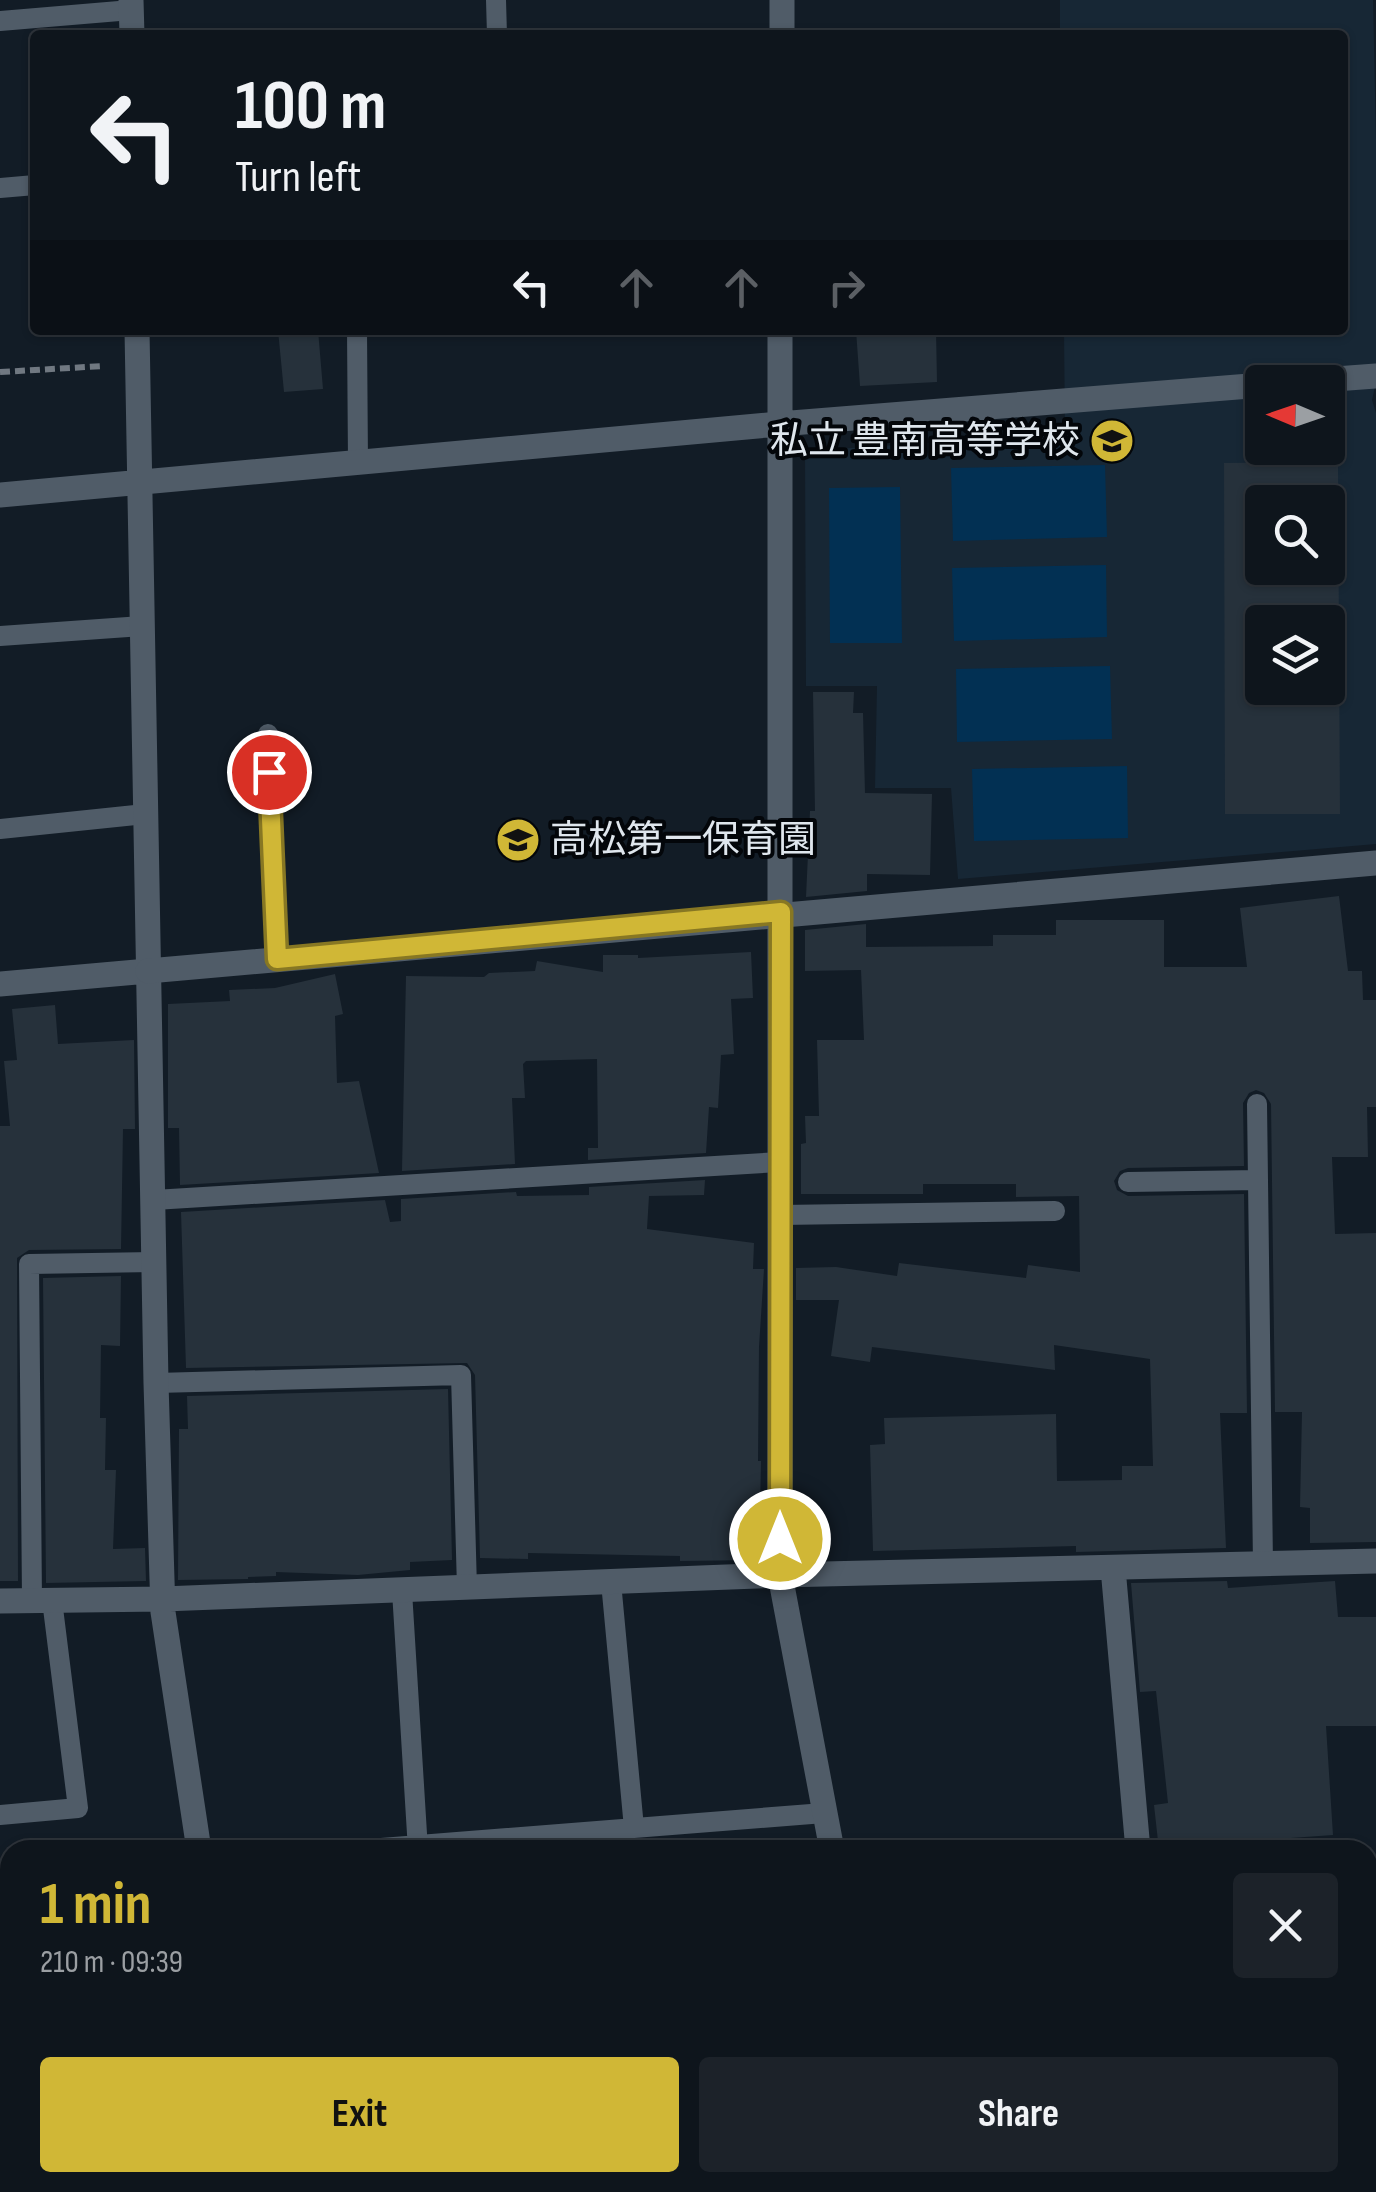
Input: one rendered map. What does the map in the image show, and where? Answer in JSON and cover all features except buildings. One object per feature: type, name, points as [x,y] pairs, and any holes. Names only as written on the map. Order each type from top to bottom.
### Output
[{"type":"street","points":[[782,0],[782,30]]},
{"type":"street","points":[[137,335],[163,1599],[198,1840]]},
{"type":"street","points":[[780,335],[780,1576],[830,1840]]},
{"type":"street","points":[[1345,378],[1376,376]]},
{"type":"street","points":[[0,495],[779,424],[1245,386]]},
{"type":"street","points":[[0,984],[1376,862]]},
{"type":"street","points":[[0,1601],[1376,1561]]},
{"type":"street","points":[[1113,1568],[1137,1840]]},
{"type":"lane","points":[[496,0],[496,30]]},
{"type":"lane","points":[[0,21],[132,15]]},
{"type":"lane","points":[[0,188],[30,185]]},
{"type":"lane","points":[[357,335],[358,464]]},
{"type":"lane","points":[[0,636],[142,626]]},
{"type":"lane","points":[[268,734],[277,959]]},
{"type":"lane","points":[[0,829],[145,814]]},
{"type":"lane","points":[[1257,1104],[1264,1565]]},
{"type":"lane","points":[[154,1200],[780,1162]]},
{"type":"lane","points":[[1128,1182],[1258,1180]]},
{"type":"lane","points":[[781,1215],[1056,1211]]},
{"type":"lane","points":[[0,1816],[78,1808],[42,1600],[29,1264],[154,1262]]},
{"type":"lane","points":[[156,1383],[460,1375],[467,1588]]},
{"type":"lane","points":[[611,1582],[634,1828]]},
{"type":"lane","points":[[402,1590],[418,1840]]},
{"type":"lane","points":[[558,1840],[634,1828],[824,1813]]},
{"type":"path","points":[[0,372],[138,364]]},
{"type":"shaded area","name":"私立 豊南高等学校","points":[[1060,0],[1373,0],[1376,844],[958,879],[951,788],[875,788],[877,686],[806,686],[805,451],[1065,434],[1064,335],[1348,335],[1348,30],[1060,30]]},
{"type":"shaded area","points":[[1105,465],[1107,537],[953,541],[951,468]]},
{"type":"shaded area","points":[[900,487],[902,643],[830,643],[829,488]]},
{"type":"shaded area","points":[[1106,565],[1107,637],[954,641],[952,568]]},
{"type":"shaded area","points":[[1110,666],[1112,739],[957,742],[956,669]]},
{"type":"shaded area","points":[[1127,766],[1128,838],[974,841],[972,769]]},
{"type":"place","name":"私立 豊南高等学校","points":[[1112,441]]},
{"type":"place","name":"高松第一保育園","points":[[518,840]]},
{"type":"route","points":[[269,772],[277,959],[781,912],[780,1539]]}]
